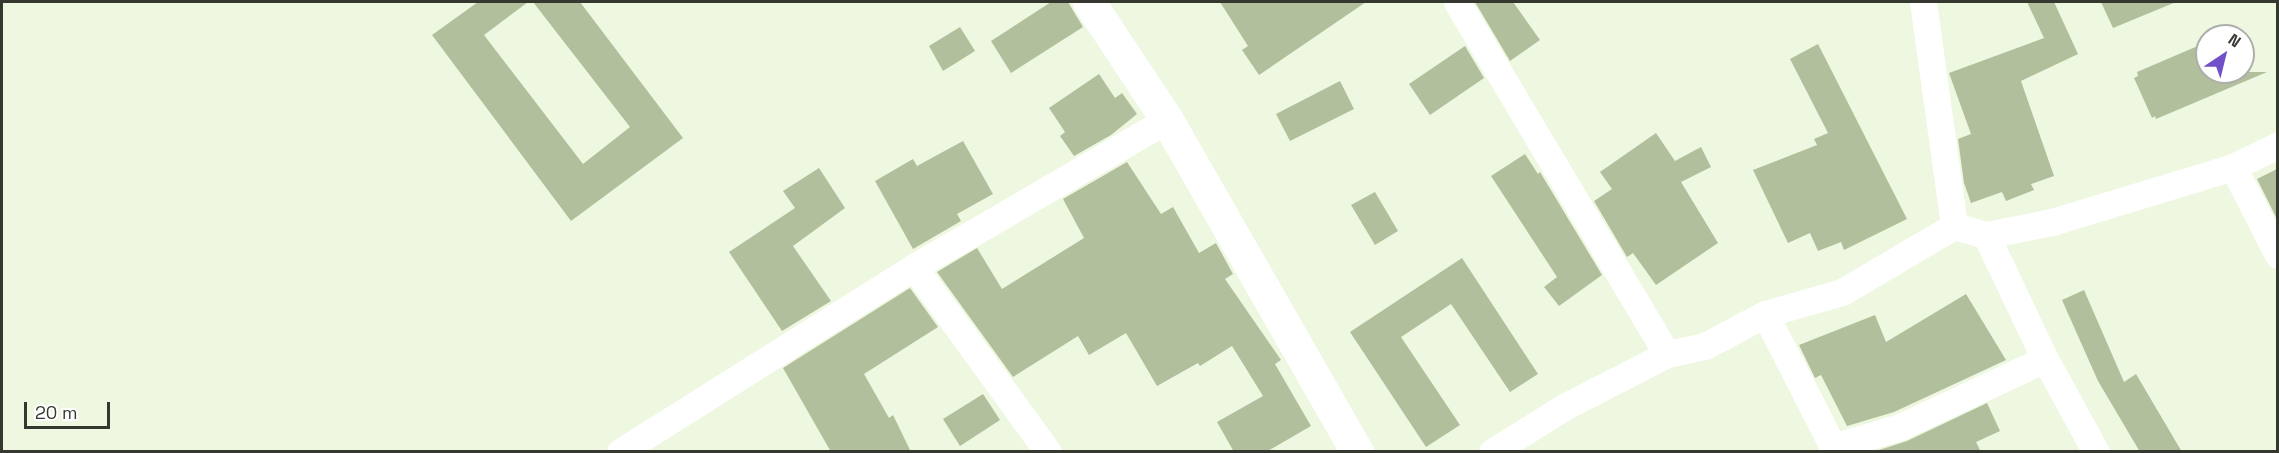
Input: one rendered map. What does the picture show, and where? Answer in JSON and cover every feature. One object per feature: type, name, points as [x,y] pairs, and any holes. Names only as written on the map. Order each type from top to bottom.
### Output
[{"type":"main road","points":[[1089,2],[1167,120],[1357,452]]},
{"type":"street","points":[[1457,2],[1667,354]]},
{"type":"street","points":[[1923,2],[1954,226]]},
{"type":"street","points":[[620,452],[914,267],[1167,120]]},
{"type":"street","points":[[1492,452],[1564,407],[1667,354],[1705,346],[1765,314],[1842,292],[1954,226],[1986,235],[2052,222],[2233,166],[2277,145]]},
{"type":"street","points":[[2233,166],[2277,255]]},
{"type":"street","points":[[1986,235],[2045,359],[2096,452]]},
{"type":"street","points":[[914,267],[1048,452]]},
{"type":"street","points":[[1765,314],[1833,447],[1900,427],[2045,359]]},
{"type":"building","points":[[478,2],[528,2],[484,35],[583,164],[630,127],[533,2],[580,2],[683,138],[571,221],[432,35]]},
{"type":"building","points":[[1051,2],[1068,2],[1083,27],[1011,73],[991,41]]},
{"type":"building","points":[[1220,2],[1366,2],[1259,75],[1242,50],[1248,46]]},
{"type":"building","points":[[1475,2],[1513,2],[1540,40],[1510,61]]},
{"type":"building","points":[[2027,2],[2054,2],[2078,54],[2021,81],[2054,176],[2031,184],[2034,190],[2006,201],[2002,192],[1971,203],[1964,183],[1958,139],[1971,134],[1949,73],[2044,38]]},
{"type":"building","points":[[2101,2],[2176,2],[2113,28]]},
{"type":"building","points":[[960,27],[975,51],[943,71],[929,46]]},
{"type":"building","points":[[1818,44],[1907,219],[1844,250],[1841,242],[1818,251],[1810,233],[1788,243],[1753,170],[1817,145],[1814,139],[1828,133],[1790,59]]},
{"type":"building","points":[[1465,46],[1484,78],[1430,115],[1409,84]]},
{"type":"building","points":[[2195,47],[2195,84],[2239,84],[2156,119],[2155,116],[2152,118],[2134,78],[2138,76],[2137,72]]},
{"type":"building","points":[[2255,72],[2267,72],[2255,77]]},
{"type":"building","points":[[1099,74],[1115,98],[1122,93],[1137,114],[1111,135],[1074,156],[1060,136],[1065,132],[1049,108]]},
{"type":"building","points":[[1340,81],[1354,109],[1290,141],[1276,114]]},
{"type":"building","points":[[1656,133],[1675,161],[1701,147],[1711,167],[1681,182],[1718,243],[1656,285],[1633,253],[1627,257],[1594,201],[1612,189],[1600,172]]},
{"type":"building","points":[[963,141],[993,194],[957,214],[961,221],[913,249],[875,181],[913,159],[917,166]]},
{"type":"building","points":[[1525,154],[1538,174],[1540,172],[1602,275],[1559,306],[1544,287],[1557,277],[1491,176]]},
{"type":"building","points":[[1127,162],[1161,214],[1173,207],[1199,253],[1216,243],[1233,274],[1225,279],[1281,360],[1275,364],[1311,426],[1266,452],[1234,452],[1217,422],[1263,396],[1232,346],[1200,366],[1198,363],[1157,386],[1126,333],[1089,355],[1078,336],[1013,377],[937,272],[977,248],[1002,289],[1084,238],[1063,199]]},
{"type":"building","points":[[819,168],[845,208],[793,246],[831,301],[782,331],[729,252],[795,208],[783,191]]},
{"type":"building","points":[[2277,169],[2277,219],[2257,179]]},
{"type":"building","points":[[1375,192],[1398,231],[1375,245],[1351,205]]},
{"type":"building","points":[[1462,258],[1538,374],[1510,392],[1451,304],[1401,337],[1460,425],[1426,447],[1350,332]]},
{"type":"building","points":[[910,288],[938,327],[864,374],[889,418],[893,415],[911,452],[831,452],[783,368]]},
{"type":"building","points":[[2084,290],[2124,382],[2136,374],[2182,452],[2140,452],[2098,381],[2062,300]]},
{"type":"building","points":[[1966,294],[2006,360],[1894,412],[1847,426],[1821,375],[1815,378],[1799,345],[1875,315],[1886,342]]},
{"type":"building","points":[[983,394],[1000,420],[960,446],[943,419]]},
{"type":"building","points":[[1987,403],[2000,431],[1976,442],[1981,452],[1873,452],[1907,441]]}]
